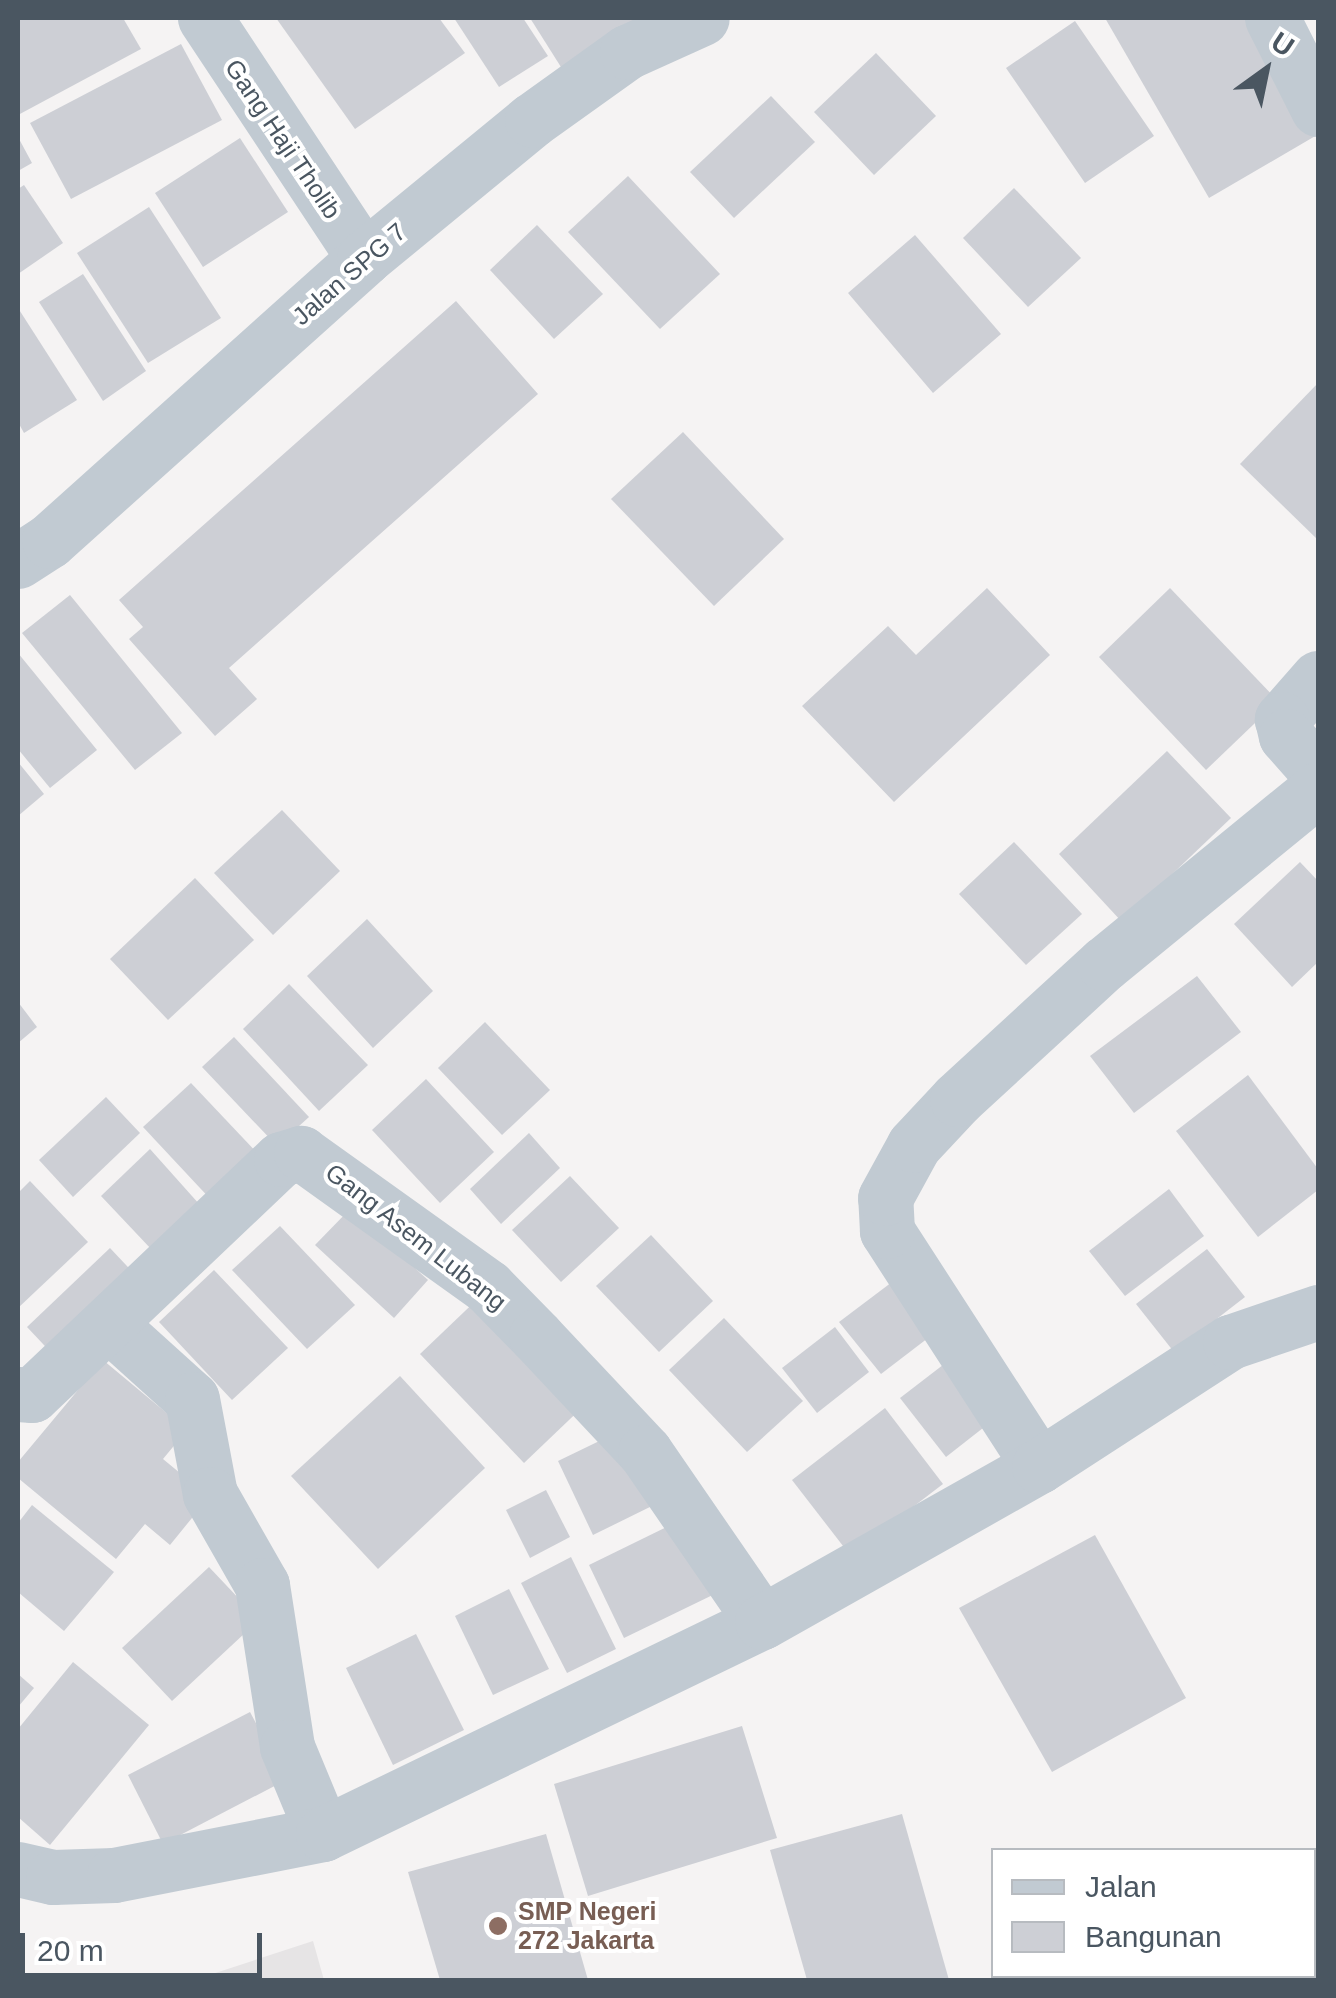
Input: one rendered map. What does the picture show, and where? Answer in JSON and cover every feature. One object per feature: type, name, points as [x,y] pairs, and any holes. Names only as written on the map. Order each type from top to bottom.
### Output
[{"type":"street","name":"Gang Haji Tholib","points":[[205,18],[364,258]]},
{"type":"street","name":"Jalan SPG 7","points":[[18,561],[64,528],[364,258],[532,120],[627,52],[702,18]]},
{"type":"street","points":[[1272,18],[1318,109]]},
{"type":"street","points":[[1318,678],[1282,719],[1286,736],[1318,772]]},
{"type":"street","points":[[1039,1466],[887,1232],[885,1198],[914,1145],[957,1099],[1104,964],[1318,789]]},
{"type":"street","name":"Gang Asem Lubang","points":[[18,1394],[32,1394],[110,1325],[281,1159],[310,1156],[488,1287],[536,1336],[645,1452],[762,1622]]},
{"type":"street","points":[[18,1869],[54,1877],[114,1875],[323,1834],[762,1622],[1039,1466],[1230,1342],[1318,1312]]},
{"type":"street","points":[[110,1325],[192,1399],[210,1494],[262,1585],[287,1747],[323,1834]]},
{"type":"shaded area","points":[[313,1941],[324,1980],[194,1980]]},
{"type":"building","points":[[18,18],[123,18],[141,49],[18,115]]},
{"type":"building","points":[[276,18],[439,18],[465,53],[355,129]]},
{"type":"building","points":[[454,18],[523,18],[548,56],[499,87]]},
{"type":"building","points":[[530,18],[657,18],[566,75]]},
{"type":"building","points":[[1105,18],[1248,18],[1317,135],[1209,198]]},
{"type":"building","points":[[1075,21],[1154,136],[1085,183],[1006,68]]},
{"type":"building","points":[[181,44],[222,120],[71,199],[30,123]]},
{"type":"building","points":[[876,53],[936,116],[874,175],[814,112]]},
{"type":"building","points":[[771,96],[815,142],[734,218],[690,172]]},
{"type":"building","points":[[18,137],[32,163],[18,171]]},
{"type":"building","points":[[240,138],[288,212],[203,267],[155,193]]},
{"type":"building","points":[[628,176],[720,274],[660,329],[568,232]]},
{"type":"building","points":[[24,185],[63,243],[18,274],[18,189]]},
{"type":"building","points":[[1014,188],[1081,258],[1028,307],[963,238]]},
{"type":"building","points":[[149,207],[221,318],[148,363],[77,253]]},
{"type":"building","points":[[537,225],[603,294],[554,339],[490,270]]},
{"type":"building","points":[[915,235],[1001,334],[933,393],[848,293]]},
{"type":"building","points":[[83,274],[146,371],[103,401],[39,302]]},
{"type":"building","points":[[456,301],[538,394],[229,668],[257,699],[215,736],[129,639],[143,627],[119,600]]},
{"type":"building","points":[[18,308],[77,400],[24,433],[18,422]]},
{"type":"building","points":[[1318,383],[1318,540],[1240,464]]},
{"type":"building","points":[[683,432],[784,539],[714,606],[611,499]]},
{"type":"building","points":[[987,588],[1050,655],[894,802],[802,706],[888,626],[916,655]]},
{"type":"building","points":[[1170,588],[1278,701],[1206,770],[1099,657]]},
{"type":"building","points":[[70,595],[182,733],[135,770],[22,633]]},
{"type":"building","points":[[18,653],[97,750],[50,788],[18,749]]},
{"type":"building","points":[[1167,751],[1231,818],[1122,922],[1059,854]]},
{"type":"building","points":[[18,762],[44,794],[18,816]]},
{"type":"building","points":[[282,810],[340,871],[273,935],[214,873]]},
{"type":"building","points":[[1014,842],[1082,914],[1026,965],[959,894]]},
{"type":"building","points":[[1300,862],[1318,881],[1318,962],[1292,987],[1234,924]]},
{"type":"building","points":[[195,878],[254,940],[168,1020],[110,959]]},
{"type":"building","points":[[367,919],[433,991],[373,1048],[307,976]]},
{"type":"building","points":[[1197,976],[1241,1032],[1134,1113],[1090,1056]]},
{"type":"building","points":[[289,984],[368,1065],[319,1111],[243,1029]]},
{"type":"building","points":[[18,1002],[37,1027],[18,1043]]},
{"type":"building","points":[[485,1022],[550,1090],[502,1135],[438,1068]]},
{"type":"building","points":[[234,1037],[309,1117],[277,1146],[202,1067]]},
{"type":"building","points":[[1248,1075],[1318,1169],[1318,1190],[1258,1237],[1176,1131]]},
{"type":"building","points":[[426,1079],[494,1152],[440,1203],[372,1130]]},
{"type":"building","points":[[191,1083],[262,1158],[214,1203],[143,1127]]},
{"type":"building","points":[[106,1097],[140,1133],[73,1197],[39,1160]]},
{"type":"building","points":[[529,1133],[560,1168],[501,1224],[470,1189]]},
{"type":"building","points":[[150,1149],[200,1205],[152,1250],[101,1196]]},
{"type":"building","points":[[570,1176],[619,1228],[561,1282],[512,1230]]},
{"type":"building","points":[[30,1181],[88,1242],[18,1308],[18,1193]]},
{"type":"building","points":[[1169,1189],[1204,1236],[1125,1296],[1089,1251]]},
{"type":"building","points":[[350,1209],[428,1280],[394,1318],[315,1245]]},
{"type":"building","points":[[280,1226],[355,1305],[307,1349],[232,1270]]},
{"type":"building","points":[[651,1235],[713,1301],[659,1352],[596,1286]]},
{"type":"building","points":[[110,1248],[142,1282],[59,1361],[27,1327]]},
{"type":"building","points":[[1207,1249],[1245,1297],[1174,1352],[1136,1304]]},
{"type":"building","points":[[214,1270],[288,1348],[232,1400],[159,1322]]},
{"type":"building","points":[[904,1273],[945,1325],[881,1374],[839,1322]]},
{"type":"building","points":[[487,1290],[591,1399],[524,1463],[420,1354]]},
{"type":"building","points":[[724,1318],[803,1401],[747,1452],[669,1370]]},
{"type":"building","points":[[835,1327],[869,1372],[817,1413],[782,1368]]},
{"type":"building","points":[[952,1358],[997,1417],[946,1457],[900,1398]]},
{"type":"building","points":[[103,1360],[187,1430],[163,1459],[209,1497],[170,1545],[145,1524],[116,1559],[18,1478],[18,1462]]},
{"type":"building","points":[[400,1376],[485,1468],[378,1569],[291,1476]]},
{"type":"building","points":[[885,1408],[943,1484],[850,1555],[792,1480]]},
{"type":"building","points":[[620,1431],[656,1504],[593,1535],[558,1461]]},
{"type":"building","points":[[546,1490],[570,1537],[530,1558],[506,1510]]},
{"type":"building","points":[[32,1505],[114,1572],[64,1631],[18,1592],[18,1523]]},
{"type":"building","points":[[687,1517],[723,1590],[624,1638],[589,1565]]},
{"type":"building","points":[[1095,1535],[1186,1698],[1052,1772],[959,1608]]},
{"type":"building","points":[[571,1557],[616,1649],[567,1673],[521,1583]]},
{"type":"building","points":[[209,1567],[259,1620],[172,1701],[122,1648]]},
{"type":"building","points":[[509,1589],[549,1669],[493,1695],[455,1616]]},
{"type":"building","points":[[416,1634],[464,1730],[393,1765],[346,1668]]},
{"type":"building","points":[[73,1662],[149,1725],[50,1845],[18,1817],[18,1729]]},
{"type":"building","points":[[18,1674],[34,1688],[18,1707]]},
{"type":"building","points":[[250,1712],[286,1780],[163,1844],[128,1775]]},
{"type":"building","points":[[742,1726],[777,1838],[588,1896],[554,1784]]},
{"type":"building","points":[[902,1814],[949,1980],[807,1980],[770,1850]]},
{"type":"building","name":"SMP Negeri 272 Jakarta","points":[[546,1834],[588,1980],[440,1980],[408,1872]]},
{"type":"place","name":"SMP Negeri 272 Jakarta","points":[[498,1926]]}]
